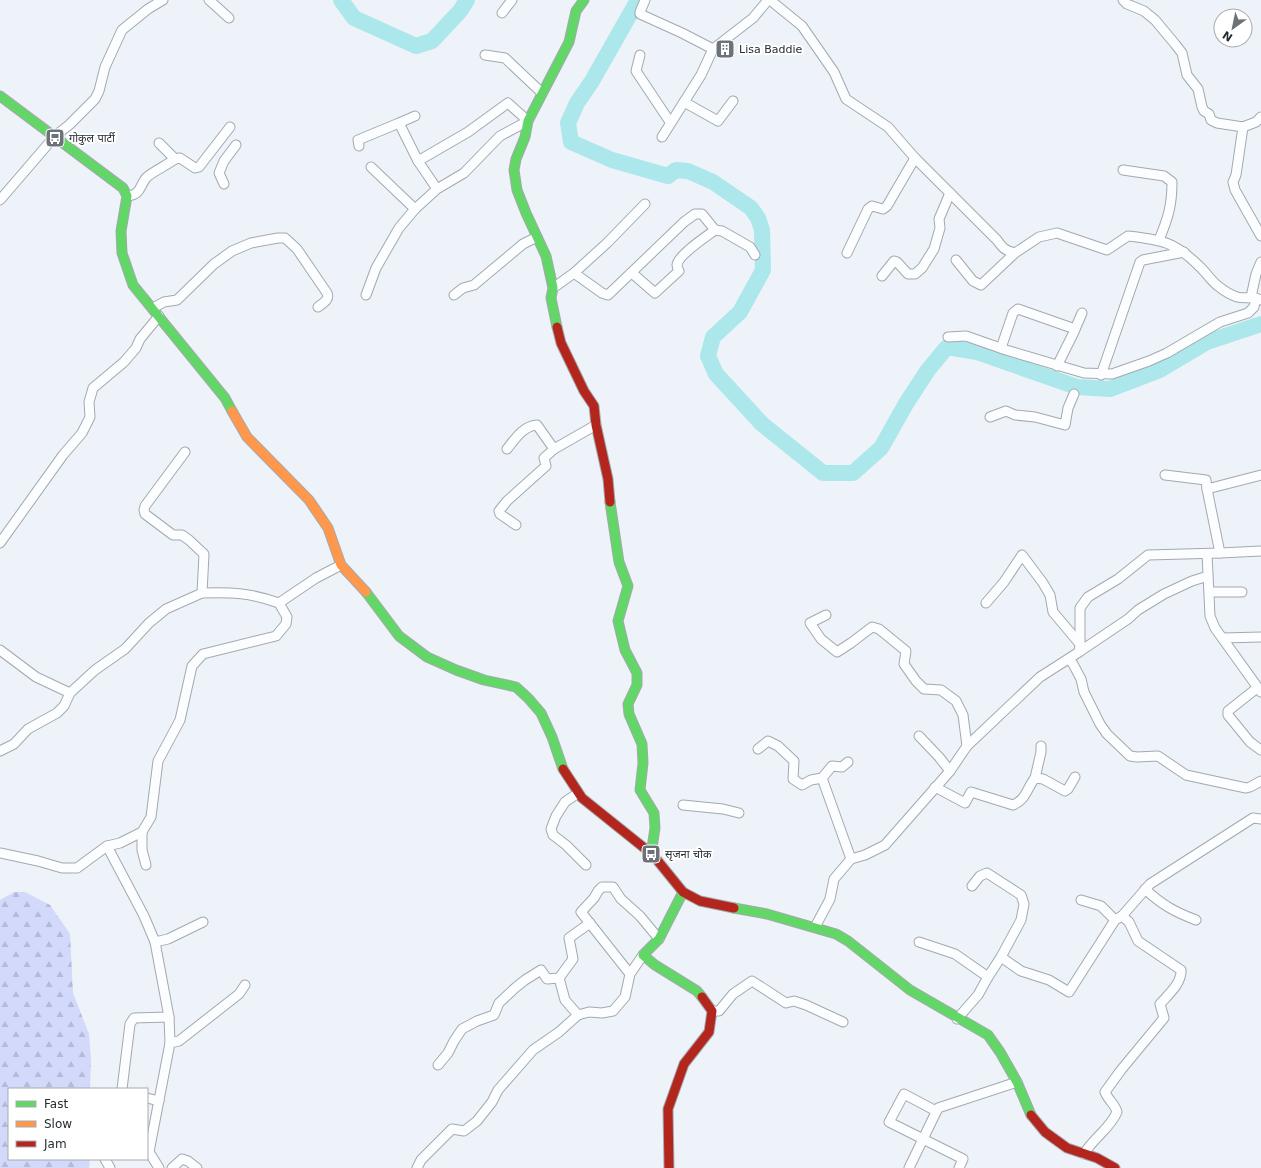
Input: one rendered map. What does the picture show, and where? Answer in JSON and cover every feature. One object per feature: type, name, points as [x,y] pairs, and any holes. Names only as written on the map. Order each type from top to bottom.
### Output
[{"type":"street","points":[[0,200],[3,190],[55,136],[69,125],[95,99],[99,91],[105,67],[122,30],[148,9],[163,0]]},
{"type":"street","points":[[209,0],[230,18]]},
{"type":"street","points":[[502,12],[512,0]]},
{"type":"street","points":[[584,0],[576,11],[569,42],[528,121],[516,158],[514,170],[517,190],[546,256],[553,288],[551,298],[561,343],[581,385],[594,406],[596,425],[608,479],[619,562],[628,586],[618,620],[625,650],[637,673],[637,686],[628,704],[629,714],[642,744],[643,764],[640,790],[654,813],[655,828],[652,848],[653,855]]},
{"type":"street","points":[[645,0],[640,14],[687,35],[713,49]]},
{"type":"street","points":[[662,137],[670,122],[701,75],[713,49],[753,18],[769,0],[802,26],[834,72],[846,99],[888,127],[915,158],[997,240],[1003,248],[1007,251],[1015,253]]},
{"type":"street","points":[[1123,0],[1127,4],[1144,12],[1155,20],[1182,53],[1187,75],[1198,89],[1202,107],[1204,111],[1209,114],[1211,120],[1217,123],[1243,127],[1256,122],[1261,117]]},
{"type":"street","points":[[485,55],[505,58],[542,93]]},
{"type":"street","points":[[640,55],[636,71],[670,122]]},
{"type":"street","points":[[0,96],[123,188],[127,196],[121,231],[122,253],[133,285],[225,398],[247,437],[309,500],[328,528],[341,565],[364,589],[399,636],[428,657],[456,670],[516,687],[541,713],[552,737],[563,770],[582,798],[653,855],[683,892],[714,906],[767,914],[815,927],[836,934],[848,941],[910,990],[957,1019],[988,1035],[1018,1082],[1030,1113],[1045,1132],[1061,1144],[1097,1158],[1115,1168]]},
{"type":"street","points":[[684,102],[718,121],[733,101]]},
{"type":"street","points":[[418,161],[468,132],[508,103],[528,121]]},
{"type":"street","points":[[359,146],[358,140],[415,116]]},
{"type":"street","points":[[366,295],[376,268],[399,228],[416,209],[437,189],[464,174],[500,136],[528,121]]},
{"type":"street","points":[[399,123],[418,161],[437,189]]},
{"type":"street","points":[[127,196],[133,196],[140,190],[146,177],[175,159],[180,158],[195,168],[199,167],[230,127]]},
{"type":"street","points":[[1243,127],[1236,175],[1233,182],[1235,190],[1261,236]]},
{"type":"street","points":[[159,143],[175,159]]},
{"type":"street","points":[[224,184],[219,173],[224,161],[236,144]]},
{"type":"street","points":[[213,149],[224,161]]},
{"type":"street","points":[[847,253],[868,209],[872,206],[883,209],[887,206],[915,158]]},
{"type":"street","points":[[371,167],[416,209]]},
{"type":"street","points":[[1123,170],[1164,176],[1172,182],[1172,200],[1168,217],[1159,240]]},
{"type":"street","points":[[882,276],[894,261],[897,262],[908,274],[915,274],[922,268],[934,249],[940,228],[939,219],[950,193]]},
{"type":"street","points":[[553,288],[574,273],[607,243],[645,204]]},
{"type":"street","points":[[574,273],[602,294],[608,295],[684,222],[695,214],[702,214],[715,230]]},
{"type":"street","points":[[632,273],[655,292],[679,271],[677,265],[680,259],[699,241],[715,230],[722,231],[750,247],[755,255]]},
{"type":"street","points":[[956,260],[973,281],[981,285],[1015,253],[1039,237],[1057,233],[1107,250],[1128,236],[1159,240],[1176,246],[1203,269],[1217,286],[1237,297],[1256,298]]},
{"type":"street","points":[[454,295],[463,288],[474,285],[522,244],[537,237]]},
{"type":"street","points":[[153,308],[164,302],[177,300],[214,264],[232,251],[251,243],[278,238],[285,238],[297,249],[329,296],[328,299],[318,307]]},
{"type":"street","points":[[1101,374],[1140,262],[1142,260],[1184,252]]},
{"type":"street","points":[[948,337],[966,336],[1057,366],[1084,373],[1112,374],[1166,354],[1220,322],[1248,313],[1254,307],[1256,298],[1256,274],[1261,262]]},
{"type":"street","points":[[1001,348],[1013,313],[1018,309],[1075,329]]},
{"type":"street","points":[[1057,366],[1082,313]]},
{"type":"street","points":[[0,543],[63,455],[82,433],[90,417],[89,402],[93,388],[124,362],[159,316]]},
{"type":"street","points":[[990,417],[1006,411],[1015,415],[1035,417],[1065,425],[1068,408],[1074,394]]},
{"type":"street","points":[[507,449],[519,434],[537,425],[554,449]]},
{"type":"street","points":[[516,525],[500,514],[499,511],[546,466],[544,458],[554,449],[596,425]]},
{"type":"street","points":[[185,452],[145,506],[144,510],[145,514],[173,535],[182,536],[189,540],[204,554],[202,593]]},
{"type":"street","points":[[1164,475],[1206,480],[1220,553]]},
{"type":"street","points":[[1207,489],[1261,475]]},
{"type":"street","points":[[1080,648],[1080,608],[1088,597],[1118,579],[1148,555],[1261,551]]},
{"type":"street","points":[[1206,554],[1210,592],[1210,616],[1215,628],[1259,690],[1228,711],[1228,715],[1250,742],[1261,750]]},
{"type":"street","points":[[986,603],[1004,582],[1022,555],[1050,595],[1053,612],[1080,648]]},
{"type":"street","points":[[279,603],[316,578],[341,565]]},
{"type":"street","points":[[815,927],[830,899],[834,879],[851,859],[865,855],[884,845],[950,771],[967,746],[1040,677],[1069,658],[1080,648],[1128,619],[1138,610],[1164,594],[1192,581],[1208,576]]},
{"type":"street","points":[[1,749],[14,744],[28,729],[57,713],[64,706],[70,693],[95,670],[125,649],[149,623],[166,609],[202,593],[235,592],[258,596],[279,603],[287,617],[286,624],[276,636],[203,654],[192,666],[180,720],[158,761],[151,817],[142,832],[142,850],[146,865]]},
{"type":"street","points":[[1210,592],[1242,592]]},
{"type":"street","points":[[826,615],[810,623],[821,639],[837,652],[872,627],[879,630],[906,651],[904,664],[916,682],[924,689],[942,690],[956,700],[963,715],[967,746]]},
{"type":"street","points":[[1223,638],[1261,637]]},
{"type":"street","points":[[0,650],[36,677],[70,693]]},
{"type":"street","points":[[1069,658],[1081,679],[1084,692],[1100,724],[1107,734],[1130,756],[1158,756],[1186,775],[1246,788],[1261,781]]},
{"type":"street","points":[[918,736],[939,757],[950,771]]},
{"type":"street","points":[[758,748],[768,742],[778,746],[794,761],[793,779],[802,785],[811,780],[822,778],[832,766],[842,767],[848,762]]},
{"type":"street","points":[[935,787],[965,803],[971,792],[1013,805],[1018,803],[1027,794],[1031,782],[1035,778],[1041,746]]},
{"type":"street","points":[[1035,778],[1043,779],[1065,791],[1068,789],[1075,777]]},
{"type":"street","points":[[822,778],[851,859]]},
{"type":"street","points":[[578,792],[565,802],[556,816],[551,829],[553,835],[586,864]]},
{"type":"street","points":[[683,805],[723,809],[738,813]]},
{"type":"street","points":[[1001,957],[1021,971],[1049,980],[1070,992],[1118,918],[1150,884],[1253,818],[1261,819]]},
{"type":"street","points":[[0,853],[62,868],[76,868],[107,846],[120,843],[142,832]]},
{"type":"street","points":[[107,846],[144,916],[155,942],[169,1016],[170,1043],[149,1152],[159,1168]]},
{"type":"street","points":[[957,1019],[978,995],[1001,957],[1021,920],[1024,904],[1021,895],[987,873],[980,876],[972,886]]},
{"type":"street","points":[[630,974],[581,912],[602,887],[613,887],[621,899],[640,916],[659,939]]},
{"type":"street","points":[[1146,890],[1158,902],[1175,912],[1196,920]]},
{"type":"street","points":[[417,1168],[421,1160],[452,1129],[464,1131],[477,1121],[492,1102],[498,1090],[533,1050],[559,1032],[578,1015],[589,1012],[602,1013],[613,1011],[625,997],[630,974],[643,955],[659,939],[683,892]]},
{"type":"street","points":[[1081,900],[1101,906],[1118,918],[1129,922],[1138,941],[1181,970],[1181,976],[1171,992],[1160,1004],[1164,1018],[1105,1092],[1118,1112],[1115,1118],[1101,1135],[1088,1147],[1084,1154]]},
{"type":"street","points":[[155,942],[168,939],[203,922]]},
{"type":"street","points":[[438,1065],[448,1053],[462,1029],[476,1021],[494,1015],[499,1004],[525,980],[541,970],[547,979],[559,978],[573,959],[569,938],[590,923]]},
{"type":"street","points":[[919,942],[955,954],[988,977]]},
{"type":"street","points":[[643,955],[655,965],[697,991],[712,1011],[709,1032],[684,1064],[668,1109],[669,1168]]},
{"type":"street","points":[[559,978],[565,1000],[578,1015]]},
{"type":"street","points":[[712,1011],[719,1011],[733,994],[752,981],[786,1003],[794,1001],[843,1022]]},
{"type":"street","points":[[170,1043],[179,1041],[239,994],[245,985]]},
{"type":"street","points":[[122,1088],[130,1024],[134,1018],[169,1016]]},
{"type":"street","points":[[909,1168],[938,1108],[1018,1082]]},
{"type":"street","points":[[936,1111],[904,1094],[889,1122],[963,1159],[959,1168]]},
{"type":"street","points":[[148,1098],[159,1101]]},
{"type":"street","points":[[172,1168],[182,1159],[198,1168]]},
{"type":"green space","points":[[14,892],[25,892],[50,905],[70,934],[73,993],[89,1034],[91,1060],[90,1088],[8,1088],[8,1160],[90,1160],[89,1168],[0,1168],[0,900]]},
{"type":"waterway","points":[[341,0],[354,18],[416,46],[432,41],[460,11],[467,0]]},
{"type":"waterway","points":[[638,0],[592,81],[577,103],[568,123],[571,142],[612,160],[668,176],[676,170],[688,171],[713,182],[751,208],[758,218],[762,230],[763,270],[740,312],[713,337],[708,356],[716,374],[762,424],[823,473],[853,473],[881,448],[907,402],[928,370],[947,347],[977,352],[1077,387],[1110,389],[1160,370],[1207,342],[1261,324]]},
{"type":"traffic: fast","points":[[557,327],[551,298],[553,288],[546,256],[517,190],[514,170],[516,159],[525,137],[528,121],[569,42],[576,11],[584,0]]},
{"type":"traffic: fast","points":[[0,96],[123,188],[127,196],[121,231],[122,253],[133,285],[225,398],[232,411]]},
{"type":"traffic: fast","points":[[610,502],[619,562],[628,586],[618,621],[625,650],[637,673],[637,685],[628,704],[629,714],[642,744],[643,763],[640,790],[654,813],[655,828],[652,848],[653,855]]},
{"type":"traffic: fast","points":[[366,592],[399,636],[427,657],[456,670],[484,680],[516,687],[541,713],[552,737],[563,769]]},
{"type":"traffic: fast","points":[[683,892],[659,939],[643,955],[655,965],[697,991],[702,997]]},
{"type":"traffic: fast","points":[[734,908],[767,914],[836,934],[848,941],[910,990],[988,1035],[1000,1052],[1017,1082],[1031,1115]]},
{"type":"traffic: slow","points":[[232,411],[247,437],[309,500],[328,528],[341,565],[366,592]]},
{"type":"traffic: jam","points":[[557,327],[561,343],[584,391],[594,406],[596,425],[608,479],[610,502]]},
{"type":"traffic: jam","points":[[563,769],[582,798],[653,855],[683,892],[700,901],[734,908]]},
{"type":"traffic: jam","points":[[669,1168],[668,1109],[684,1064],[709,1032],[712,1011],[702,997]]},
{"type":"traffic: jam","points":[[1031,1115],[1045,1132],[1067,1148],[1097,1158],[1115,1168]]},
{"type":"place","name":"Lisa Baddie","points":[[725,49]]},
{"type":"place","name":"गोकुल पार्टी","points":[[55,138]]},
{"type":"place","name":"सृजना चोक","points":[[651,854]]}]
